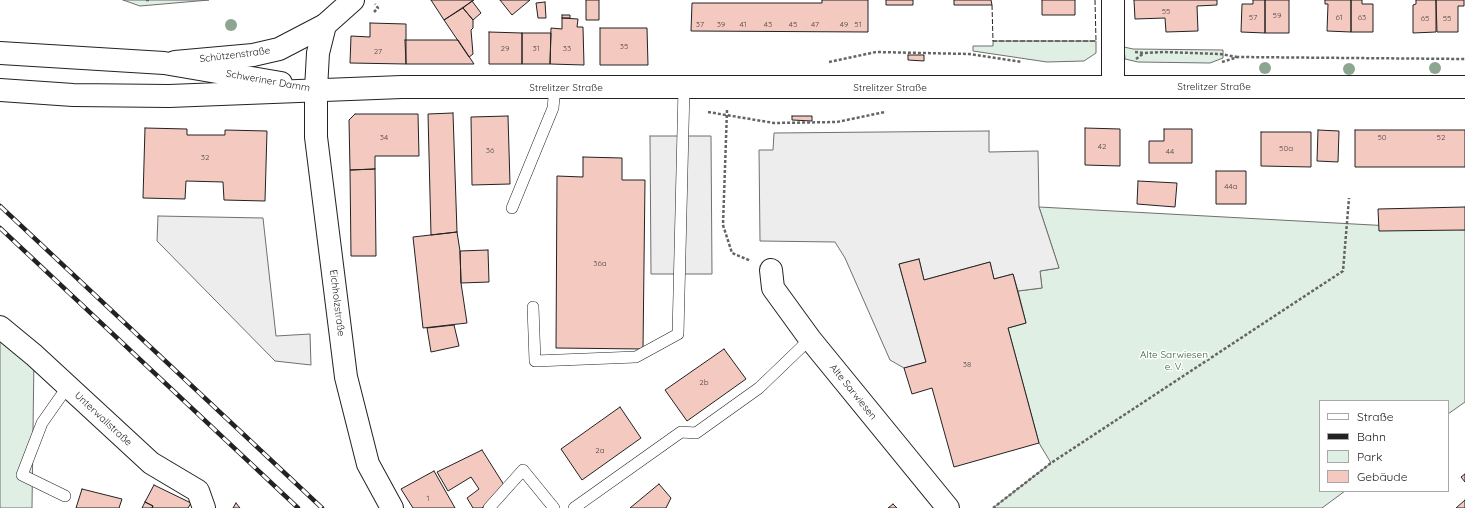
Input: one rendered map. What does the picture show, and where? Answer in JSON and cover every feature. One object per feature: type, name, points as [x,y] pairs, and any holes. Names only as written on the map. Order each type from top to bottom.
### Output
[{"type":"main road","name":"Schützenstraße","points":[[164,62],[253,54],[279,49],[325,25],[353,0]]},
{"type":"main road","points":[[1113,0],[1113,87]]},
{"type":"main road","name":"Eichholzstraße","points":[[325,25],[318,53],[316,137],[346,377],[368,464],[392,508]]},
{"type":"main road","name":"Schweriner Damm","points":[[0,53],[164,62],[316,89]]},
{"type":"main road","name":"Strelitzer Straße","points":[[316,89],[402,87],[1465,88]]},
{"type":"main road","name":"Schweriner Damm","points":[[0,90],[73,95],[169,96],[316,89]]},
{"type":"main road","name":"Alte Sarwiesen","points":[[772,270],[773,288],[810,339],[948,508]]},
{"type":"main road","name":"Unterwallstraße","points":[[0,327],[68,386],[151,463],[198,491],[204,508]]},
{"type":"lane","points":[[512,208],[553,108],[555,88]]},
{"type":"lane","points":[[533,307],[535,361],[636,357],[678,334],[681,302],[684,88]]},
{"type":"lane","points":[[574,508],[681,432],[696,433],[759,388],[810,339]]},
{"type":"lane","points":[[65,496],[22,475],[42,422],[68,386]]},
{"type":"lane","points":[[489,508],[523,470],[554,508]]},
{"type":"path","points":[[372,0],[378,8],[373,13]]},
{"type":"path","points":[[1114,47],[1144,53],[1164,52],[1213,54],[1238,57],[1465,59]]},
{"type":"path","points":[[824,63],[876,52],[969,54],[1029,63]]},
{"type":"path","points":[[1219,63],[1238,57]]},
{"type":"path","points":[[728,88],[723,225],[732,253],[772,270]]},
{"type":"path","points":[[993,508],[1052,463],[1343,271],[1349,198]]},
{"type":"green space","points":[[123,0],[209,0],[140,6]]},
{"type":"green space","points":[[993,41],[1096,41],[1096,53],[1084,61],[1047,62],[973,51],[973,46],[993,46]]},
{"type":"green space","points":[[1124,47],[1133,49],[1223,50],[1223,58],[1210,63],[1138,62],[1125,59]]},
{"type":"green space","name":"Alte Sarwiesen e. V.","points":[[1039,207],[1465,230],[1465,402],[1449,413],[1449,400],[1319,400],[1319,492],[1344,492],[1322,508],[993,508],[1051,463],[1039,443],[1008,328],[1026,323],[1018,291],[1042,288],[1040,271],[1059,268]]},
{"type":"green space","points":[[0,327],[34,355],[32,508],[0,508]]},
{"type":"shaded area","points":[[989,131],[989,152],[1038,151],[1039,207],[1059,268],[1040,271],[1042,288],[1018,291],[1013,274],[994,279],[990,262],[924,280],[919,259],[899,264],[926,362],[904,368],[890,360],[845,258],[835,242],[760,241],[759,150],[773,150],[774,133]]},
{"type":"shaded area","points":[[650,136],[711,136],[712,274],[651,274]]},
{"type":"shaded area","points":[[158,216],[263,218],[276,336],[310,334],[311,365],[275,361],[157,241]]},
{"type":"building","points":[[431,0],[474,0],[444,20]]},
{"type":"building","points":[[500,0],[530,0],[512,15]]},
{"type":"building","points":[[586,0],[599,0],[599,20],[586,20]]},
{"type":"building","points":[[822,0],[868,0],[868,32],[691,31],[692,3],[822,3]]},
{"type":"building","points":[[886,0],[913,0],[913,5],[886,5]]},
{"type":"building","points":[[954,0],[991,0],[992,5],[954,5]]},
{"type":"building","points":[[1042,0],[1075,0],[1075,15],[1042,15]]},
{"type":"building","points":[[1134,0],[1217,0],[1217,5],[1197,6],[1198,31],[1166,32],[1165,18],[1135,19]]},
{"type":"building","points":[[1253,0],[1265,0],[1265,33],[1241,32],[1242,4],[1253,4]]},
{"type":"building","points":[[1265,0],[1289,0],[1289,33],[1265,33]]},
{"type":"building","points":[[1325,0],[1351,0],[1351,32],[1327,31],[1328,4],[1325,4]]},
{"type":"building","points":[[1351,0],[1362,0],[1362,4],[1373,4],[1373,32],[1351,32]]},
{"type":"building","points":[[1416,0],[1436,0],[1436,32],[1413,33],[1413,5],[1416,4]]},
{"type":"building","points":[[1436,0],[1464,0],[1464,6],[1458,6],[1458,32],[1437,32]]},
{"type":"building","points":[[472,1],[481,13],[473,20],[463,8]]},
{"type":"building","points":[[545,2],[546,18],[538,18],[536,3]]},
{"type":"building","points":[[463,8],[473,20],[473,28],[471,30],[473,54],[469,57],[444,20]]},
{"type":"building","points":[[562,15],[570,15],[570,18],[562,18]]},
{"type":"building","points":[[562,18],[578,19],[577,27],[583,27],[584,65],[550,64],[551,28],[562,29]]},
{"type":"building","points":[[370,23],[406,24],[406,64],[350,63],[351,36],[370,37]]},
{"type":"building","points":[[600,28],[647,28],[648,65],[600,65]]},
{"type":"building","points":[[489,32],[522,33],[522,64],[489,64]]},
{"type":"building","points":[[522,33],[551,33],[550,64],[522,64]]},
{"type":"building","points":[[405,40],[458,40],[474,64],[406,64]]},
{"type":"building","points":[[908,55],[924,55],[924,61],[908,60]]},
{"type":"building","points":[[453,113],[457,232],[431,235],[428,114]]},
{"type":"building","points":[[355,114],[418,114],[419,156],[375,156],[375,169],[350,170],[349,120]]},
{"type":"building","points":[[508,116],[510,184],[472,185],[471,117]]},
{"type":"building","points":[[792,116],[812,116],[812,121],[792,120]]},
{"type":"building","points":[[145,128],[187,129],[187,135],[225,135],[225,130],[267,131],[265,201],[224,200],[223,182],[186,181],[185,199],[143,198]]},
{"type":"building","points":[[1085,128],[1120,129],[1120,166],[1085,165]]},
{"type":"building","points":[[1164,129],[1192,129],[1192,163],[1149,163],[1149,141],[1164,141]]},
{"type":"building","points":[[1318,130],[1339,131],[1338,162],[1317,161]]},
{"type":"building","points":[[1355,130],[1465,130],[1465,167],[1355,167]]},
{"type":"building","points":[[1261,132],[1311,132],[1311,167],[1261,166]]},
{"type":"building","points":[[583,157],[622,158],[622,180],[645,180],[643,349],[556,348],[557,176],[583,177]]},
{"type":"building","points":[[375,169],[376,256],[351,256],[350,170]]},
{"type":"building","points":[[1216,171],[1246,171],[1246,204],[1216,204]]},
{"type":"building","points":[[1138,181],[1177,183],[1175,207],[1137,204]]},
{"type":"building","points":[[1465,207],[1465,230],[1379,231],[1378,209]]},
{"type":"building","points":[[457,232],[460,251],[461,283],[467,323],[423,328],[413,237]]},
{"type":"building","points":[[488,250],[489,282],[461,283],[460,251]]},
{"type":"building","points":[[919,259],[924,280],[990,262],[994,279],[1013,274],[1026,323],[1008,328],[1039,443],[954,467],[932,388],[912,394],[904,368],[926,362],[899,264]]},
{"type":"building","points":[[454,325],[459,346],[431,352],[427,328]]},
{"type":"building","points":[[724,349],[746,379],[687,421],[665,390]]},
{"type":"building","points":[[620,407],[641,438],[582,480],[561,449]]},
{"type":"building","points":[[482,450],[504,485],[482,508],[473,508],[467,498],[479,489],[471,477],[448,491],[437,472]]},
{"type":"building","points":[[434,471],[455,508],[413,508],[401,489]]},
{"type":"building","points":[[1465,474],[1465,482],[1461,477]]},
{"type":"building","points":[[659,484],[671,498],[666,508],[630,508]]},
{"type":"building","points":[[154,485],[191,503],[188,508],[152,508],[153,506],[145,502]]},
{"type":"building","points":[[82,489],[122,499],[119,508],[76,508]]},
{"type":"building","points":[[1465,500],[1465,508],[1456,508]]},
{"type":"building","points":[[145,502],[153,506],[152,508],[142,508]]},
{"type":"building","points":[[236,503],[240,508],[233,508]]},
{"type":"building","points":[[893,504],[897,508],[888,508]]},
{"type":"railway","points":[[0,206],[322,508]]},
{"type":"railway","points":[[0,228],[298,508]]},
{"type":"fence","points":[[992,5],[993,41],[1096,41],[1095,0]]}]
